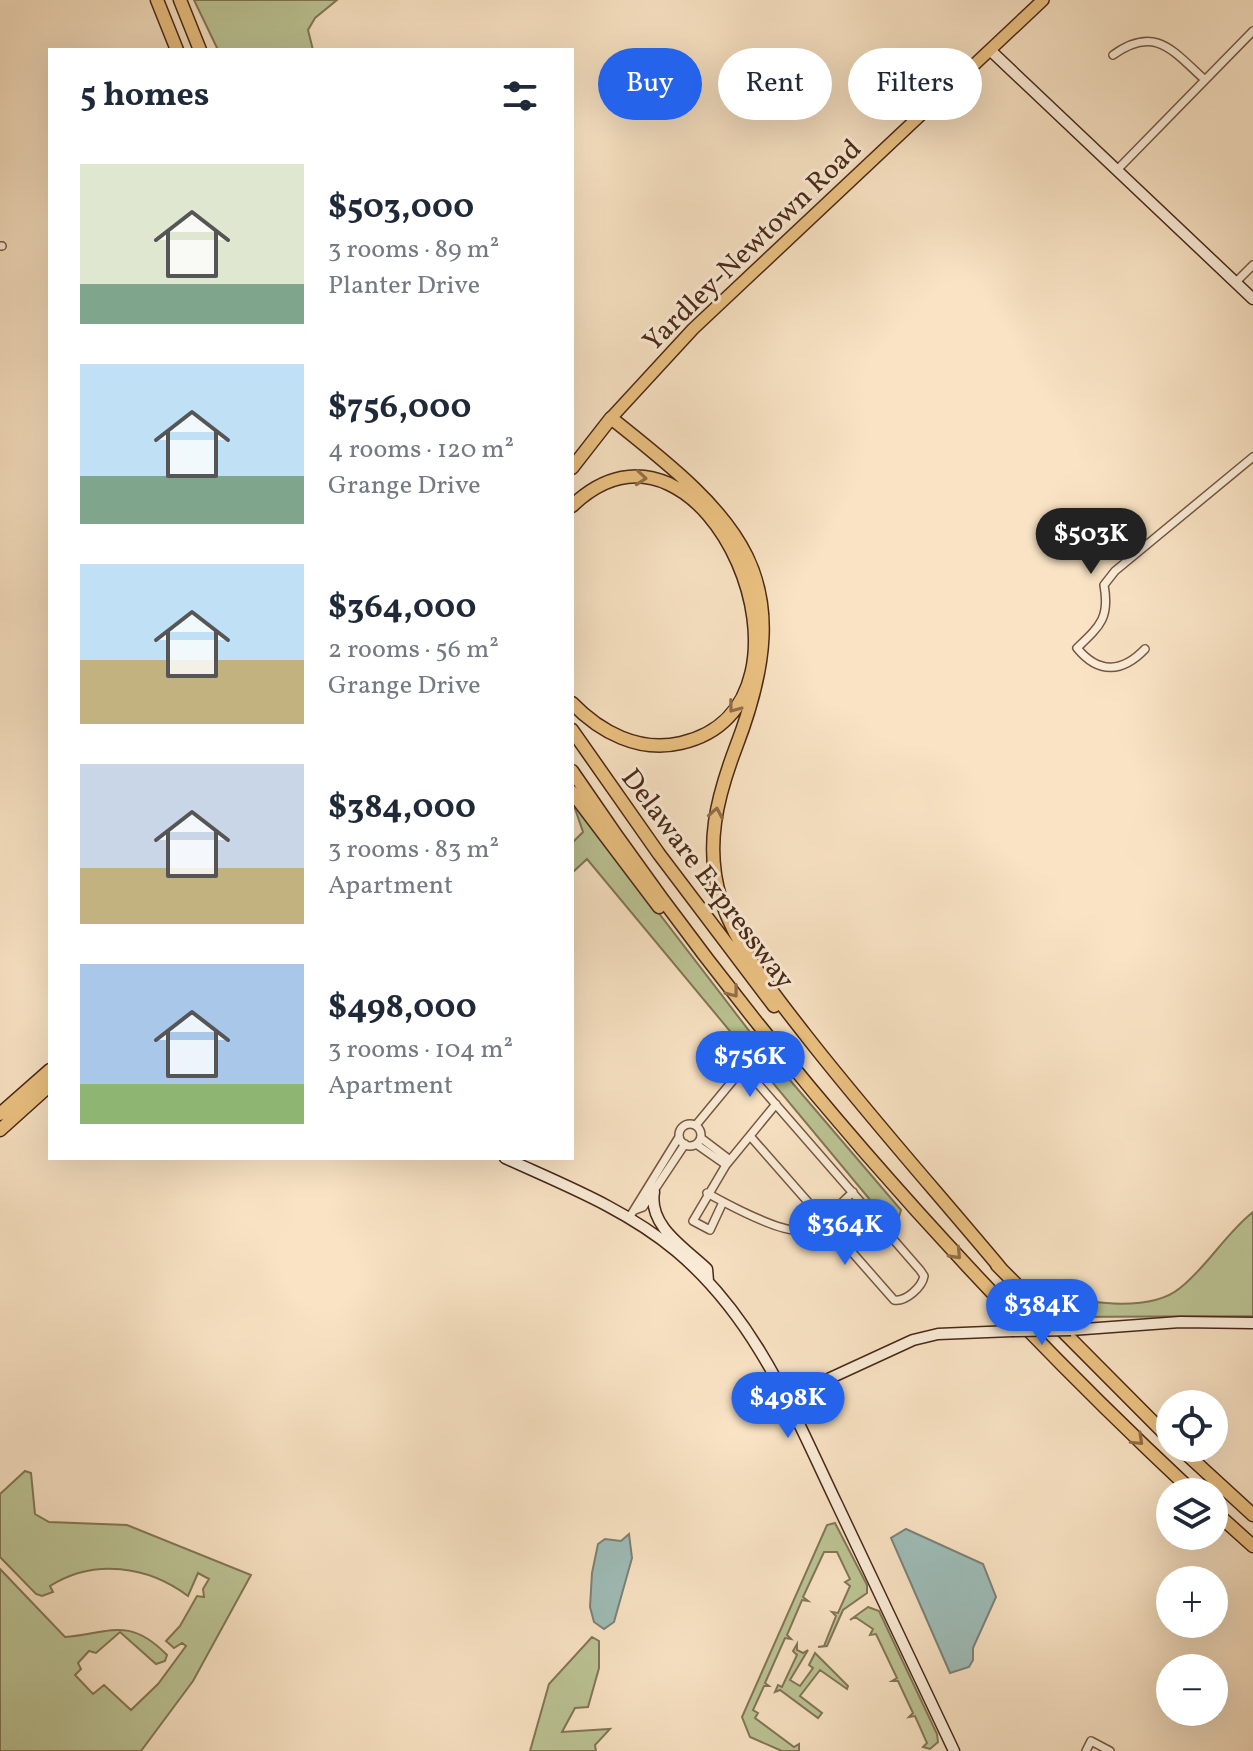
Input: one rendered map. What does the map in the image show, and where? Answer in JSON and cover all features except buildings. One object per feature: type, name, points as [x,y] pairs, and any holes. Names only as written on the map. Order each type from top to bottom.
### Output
[{"type":"highway","points":[[157,0],[176,48]]},
{"type":"highway","points":[[180,0],[199,48]]},
{"type":"highway","points":[[611,418],[685,476],[720,512],[745,550],[758,592],[763,625],[760,678],[723,782],[713,825],[717,883],[734,933],[761,975],[823,1057],[1002,1270]]},
{"type":"highway","name":"Yardley-Newtown Road","points":[[574,465],[611,418]]},
{"type":"highway","points":[[574,456],[598,433]]},
{"type":"highway","points":[[574,504],[595,487],[635,476],[671,485],[693,499],[723,532],[738,561],[750,597],[755,641],[749,682],[731,713],[710,731],[684,742],[657,746],[632,742],[600,727],[574,705]]},
{"type":"highway","name":"Delaware Expressway","points":[[574,733],[667,866],[755,983],[900,1158],[1002,1270],[1156,1425]]},
{"type":"highway","name":"Delaware Expressway","points":[[574,774],[705,956],[813,1092],[940,1238],[1082,1386],[1178,1478]]},
{"type":"highway","points":[[574,795],[657,905],[705,956]]},
{"type":"highway","points":[[0,1114],[48,1072]]},
{"type":"highway","points":[[0,1130],[48,1087]]},
{"type":"highway","points":[[1195,1462],[1253,1515]]},
{"type":"highway","points":[[1228,1524],[1253,1546]]},
{"type":"main road","name":"Yardley-Newtown Road","points":[[611,418],[693,329],[1043,0]]},
{"type":"street","points":[[1117,170],[1253,31]]},
{"type":"street","points":[[1113,55],[1135,41],[1150,40],[1172,50],[1204,79]]},
{"type":"street","points":[[990,50],[1253,299]]},
{"type":"street","points":[[1236,282],[1253,265]]},
{"type":"street","points":[[1145,649],[1132,663],[1118,668],[1091,660],[1077,648],[1102,624],[1107,602],[1104,585],[1115,571],[1253,457]]},
{"type":"street","points":[[728,1163],[698,1141],[696,1125],[739,1073],[758,1084],[853,1192],[924,1276],[922,1283],[905,1299],[894,1300],[750,1136]]},
{"type":"street","points":[[723,1202],[710,1230],[693,1221],[707,1193],[728,1163],[776,1104]]},
{"type":"street","points":[[632,1214],[637,1200],[685,1125],[696,1125]]},
{"type":"street","points":[[679,1137],[685,1144]]},
{"type":"street","points":[[632,1214],[643,1207],[685,1144],[698,1141]]},
{"type":"street","points":[[510,1160],[632,1214],[708,1281],[749,1331],[787,1398],[954,1751]]},
{"type":"street","points":[[654,1192],[655,1214],[666,1232],[707,1269],[708,1281]]},
{"type":"street","points":[[707,1193],[785,1228],[801,1231],[823,1219],[853,1192]]},
{"type":"street","points":[[787,1398],[913,1340],[955,1332],[1071,1330],[1180,1322],[1253,1323]]},
{"type":"street","points":[[1086,1751],[1091,1741],[1110,1751]]},
{"type":"green space","points":[[194,0],[337,0],[315,18],[308,30],[312,48],[217,48]]},
{"type":"green space","points":[[574,803],[760,1045],[901,1210],[897,1223],[891,1225],[587,859],[574,871],[574,841],[583,832]]},
{"type":"green space","points":[[1253,1212],[1253,1316],[1063,1317],[1042,1292],[1113,1304],[1151,1301],[1167,1296],[1190,1280]]},
{"type":"green space","points":[[25,1471],[31,1473],[35,1514],[49,1522],[127,1525],[251,1575],[193,1681],[141,1751],[0,1751],[0,1569],[65,1637],[129,1631],[141,1635],[167,1655],[165,1661],[156,1664],[120,1632],[96,1653],[89,1651],[78,1663],[81,1669],[75,1675],[93,1694],[104,1685],[131,1710],[158,1684],[186,1646],[182,1643],[174,1648],[166,1641],[180,1626],[197,1596],[204,1597],[203,1589],[209,1579],[198,1573],[188,1596],[138,1572],[102,1569],[67,1577],[50,1586],[53,1592],[42,1596],[36,1594],[0,1557],[0,1494]]},
{"type":"green space","points":[[835,1523],[867,1585],[867,1593],[843,1610],[827,1646],[818,1647],[824,1646],[836,1616],[832,1612],[838,1613],[850,1586],[845,1582],[850,1579],[837,1552],[824,1552],[803,1597],[808,1601],[802,1600],[787,1635],[791,1639],[785,1638],[765,1683],[769,1686],[764,1686],[753,1710],[758,1713],[755,1718],[794,1747],[799,1744],[799,1751],[782,1751],[750,1737],[742,1717],[827,1525]]},
{"type":"green space","points":[[868,1607],[879,1611],[937,1734],[938,1742],[930,1749],[923,1747],[927,1743],[915,1716],[909,1717],[913,1713],[898,1681],[892,1681],[897,1678],[876,1634],[870,1635],[873,1629],[855,1617],[850,1620]]},
{"type":"green space","points":[[592,1637],[599,1641],[599,1668],[588,1707],[575,1708],[562,1732],[610,1729],[595,1745],[596,1751],[530,1751],[549,1684]]},
{"type":"green space","points":[[797,1644],[797,1650],[803,1653],[808,1650],[790,1680],[800,1686],[813,1668],[809,1665],[815,1653],[848,1686],[847,1689],[820,1670],[800,1696],[822,1713],[818,1718],[780,1690],[775,1692],[778,1685],[782,1687],[797,1655],[793,1651]]},
{"type":"water","points":[[906,1529],[983,1564],[996,1597],[973,1648],[973,1660],[969,1667],[950,1673],[891,1538]]},
{"type":"water","points":[[629,1534],[632,1558],[614,1622],[604,1629],[594,1622],[590,1607],[598,1544],[605,1539],[621,1541]]}]
